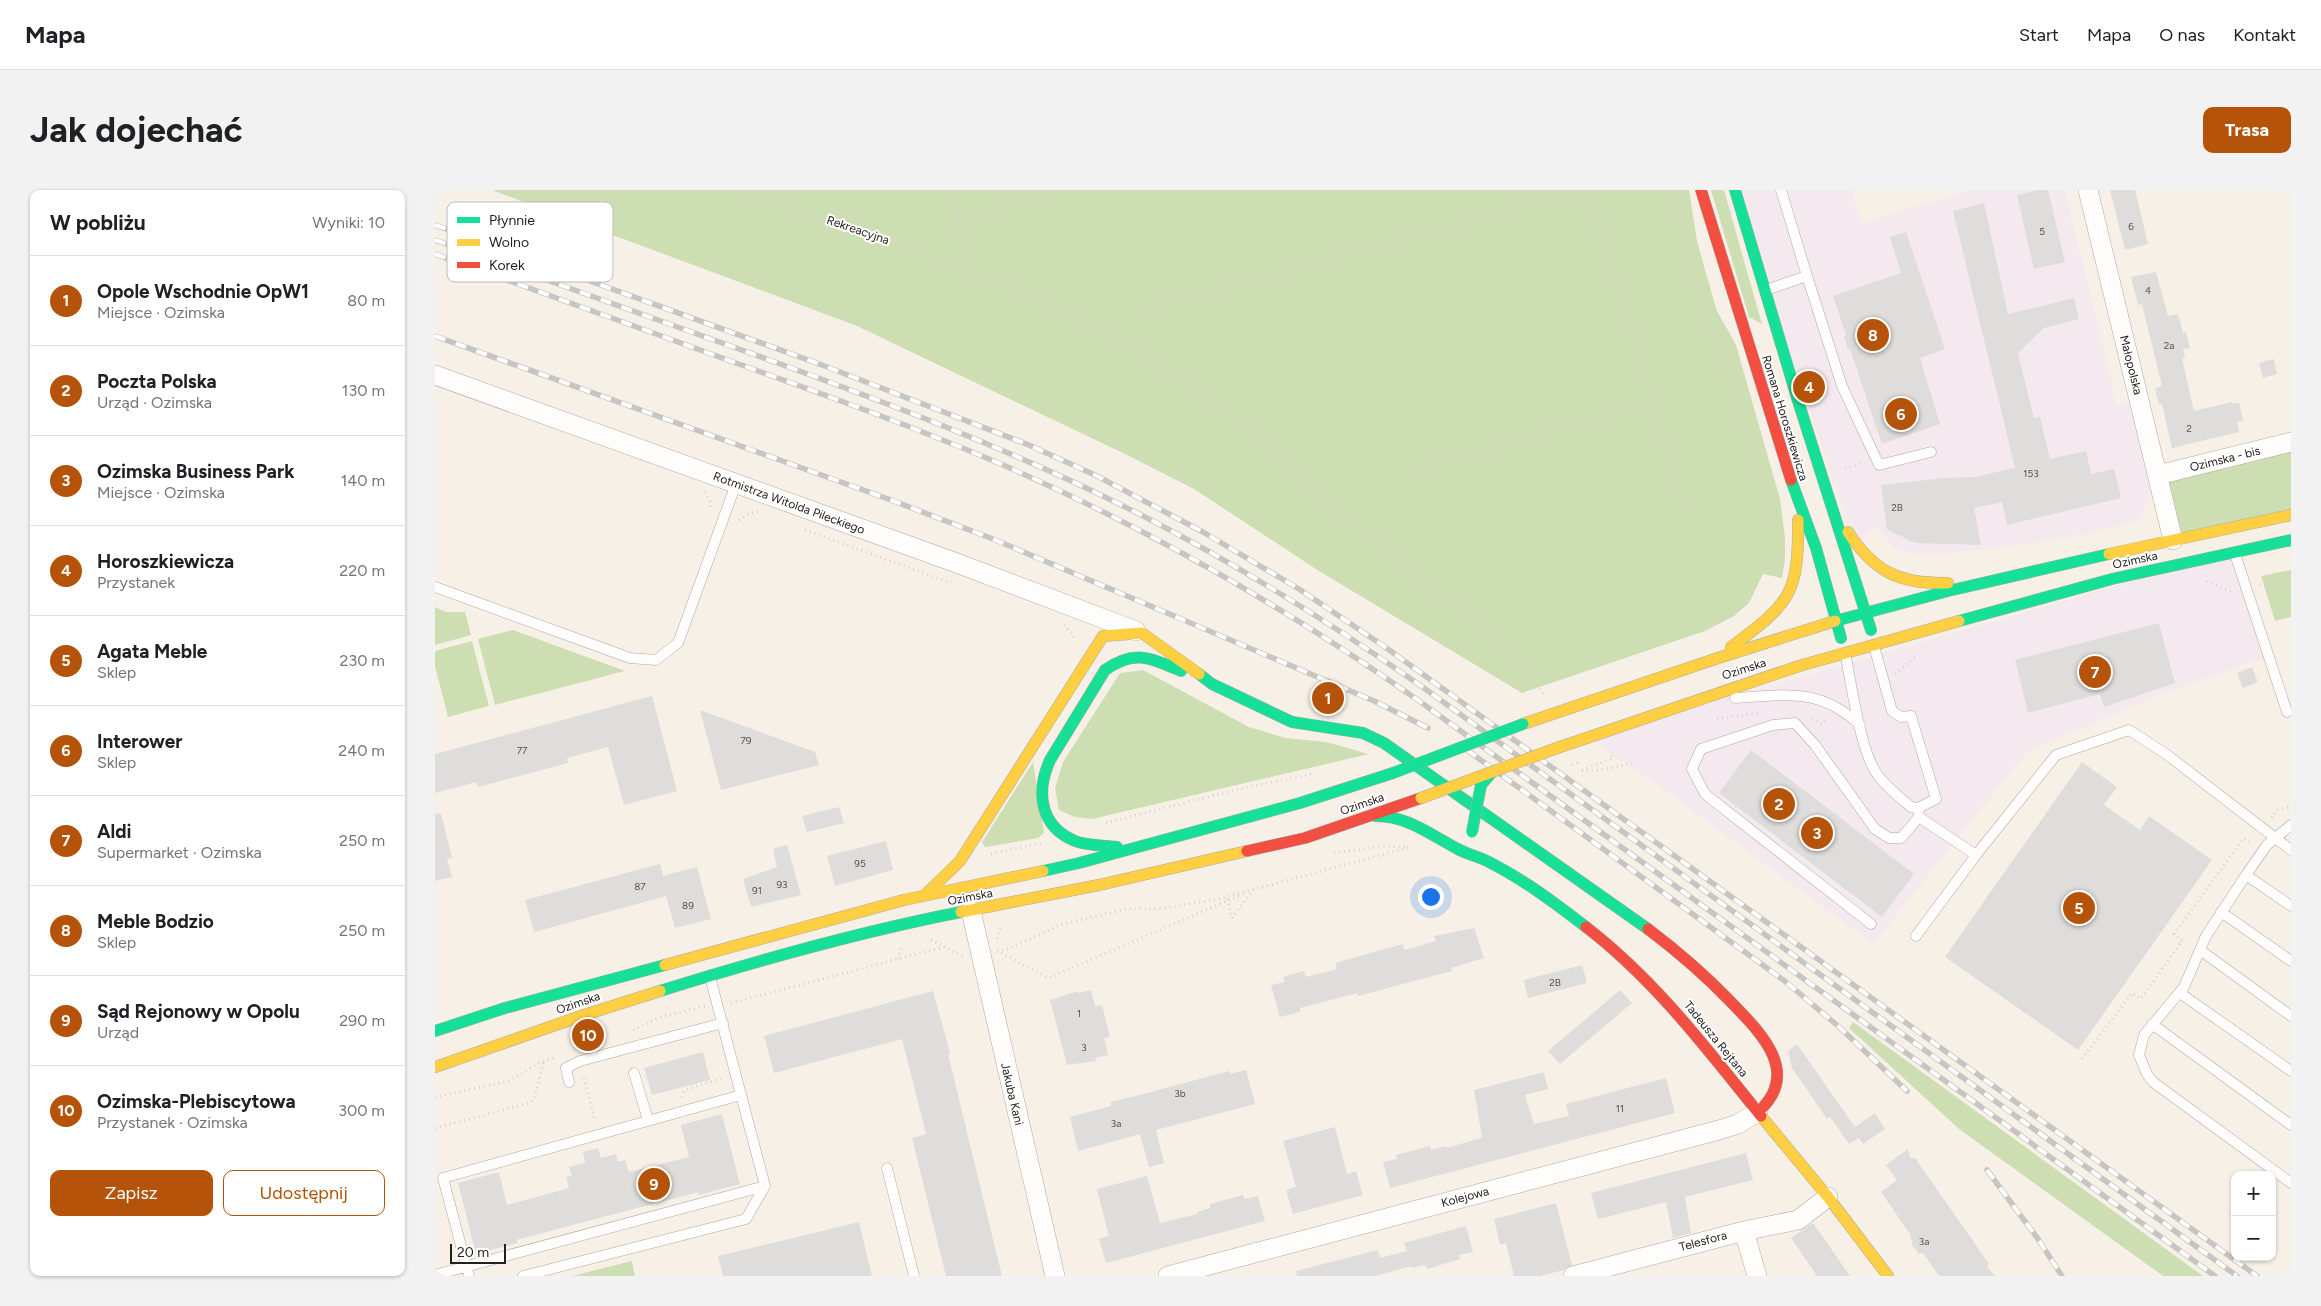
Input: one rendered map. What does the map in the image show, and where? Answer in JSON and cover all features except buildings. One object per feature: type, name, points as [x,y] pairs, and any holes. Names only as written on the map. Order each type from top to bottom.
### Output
[{"type":"main road","name":"Romana Horoszkiewicza","points":[[1701,190],[1797,502],[1816,548],[1845,653]]},
{"type":"main road","name":"Romana Horoszkiewicza","points":[[1735,190],[1827,495],[1866,613],[1874,646]]},
{"type":"main road","points":[[1827,495],[1857,548],[1875,568],[1901,579],[1916,582],[1976,584]]},
{"type":"main road","points":[[1718,657],[1776,612],[1788,599],[1794,587],[1799,556],[1797,502]]},
{"type":"main road","name":"Ozimska","points":[[435,1031],[505,1008],[925,895],[1079,862],[1299,803],[1393,773],[1523,724],[1718,657],[1836,620],[1976,584],[2291,515]]},
{"type":"main road","name":"Ozimska","points":[[435,1067],[709,974],[839,939],[909,922],[971,911],[1305,838],[1692,701],[1845,653],[2112,579],[2291,540]]},
{"type":"main road","points":[[925,895],[960,861],[1103,636],[1142,633],[1212,684]]},
{"type":"main road","points":[[1131,849],[1077,842],[1062,834],[1046,812],[1040,791],[1050,760],[1105,670],[1118,659],[1134,654],[1212,684],[1263,710],[1292,722],[1363,733],[1384,743],[1539,853],[1600,892],[1675,948],[1756,1028],[1772,1050],[1777,1078],[1776,1091],[1769,1104],[1758,1112]]},
{"type":"main road","points":[[1485,860],[1472,832],[1481,785],[1493,771]]},
{"type":"main road","name":"Tadeusza Rejtana","points":[[1371,816],[1393,816],[1417,824],[1465,853],[1485,860],[1560,907],[1623,957],[1663,996],[1828,1196],[1888,1276]]},
{"type":"street","name":"Małopolska","points":[[2088,190],[2173,540]]},
{"type":"street","name":"Rotmistrza Witolda Pileckiego","points":[[435,375],[1142,633]]},
{"type":"street","name":"Ozimska - bis","points":[[2158,475],[2291,442]]},
{"type":"street","points":[[1069,606],[1103,636],[1134,654]]},
{"type":"street","name":"Jakuba Kani","points":[[971,911],[1055,1276]]},
{"type":"street","name":"Kolejowa","points":[[1168,1276],[1719,1130],[1738,1124],[1758,1112]]},
{"type":"street","name":"Telesfora","points":[[1573,1276],[1743,1230],[1797,1220],[1828,1196]]},
{"type":"street","points":[[1743,1230],[1757,1276]]},
{"type":"lane","points":[[1781,190],[1842,386],[1879,466],[1931,452]]},
{"type":"lane","points":[[1765,291],[1807,276]]},
{"type":"lane","points":[[435,587],[630,658],[656,660],[678,643],[736,484]]},
{"type":"lane","points":[[2235,552],[2287,712]]},
{"type":"lane","points":[[1871,924],[1705,794],[1693,769],[1701,749],[1773,726],[1795,723],[1815,745],[1875,829],[1889,838],[1901,838],[1918,813],[1936,799],[1911,716],[1901,717],[1892,711],[1874,646]]},
{"type":"lane","points":[[1845,653],[1860,724],[1869,755],[1879,777],[1918,813],[1976,854]]},
{"type":"lane","points":[[1692,701],[1805,695],[1841,709],[1860,724]]},
{"type":"lane","points":[[1916,936],[1976,854],[2056,755],[2129,730],[2167,754],[2291,850]]},
{"type":"lane","points":[[2291,825],[2275,838],[2246,875],[2221,912],[2206,936],[2189,978],[2180,992],[2144,1035],[2139,1055],[2147,1074],[2153,1082],[2291,1183]]},
{"type":"lane","points":[[2246,875],[2291,906]]},
{"type":"lane","points":[[2221,912],[2291,961]]},
{"type":"lane","points":[[2200,950],[2291,1016]]},
{"type":"lane","points":[[523,1276],[746,1219],[765,1186],[709,974]]},
{"type":"lane","points":[[2180,992],[2291,1071]]},
{"type":"lane","points":[[569,1082],[565,1068],[580,1061],[723,1023]]},
{"type":"lane","points":[[2152,1024],[2291,1125]]},
{"type":"lane","points":[[635,1073],[648,1120]]},
{"type":"lane","points":[[468,1271],[443,1178],[741,1094]]},
{"type":"lane","points":[[887,1168],[913,1276]]},
{"type":"lane","points":[[435,1275],[468,1271],[765,1186]]},
{"type":"path","name":"Rekreacyjna","points":[[743,190],[971,271],[1035,298],[1159,363],[1211,399],[1422,580],[1475,618],[1547,696],[1537,700]]},
{"type":"path","points":[[951,190],[971,271]]},
{"type":"path","points":[[958,219],[1065,190]]},
{"type":"path","points":[[1140,311],[1583,190]]},
{"type":"path","points":[[1590,190],[1682,501]]},
{"type":"path","points":[[1674,190],[1693,269],[1706,313],[1725,361],[1776,535]]},
{"type":"path","points":[[1408,472],[1653,402]]},
{"type":"path","points":[[1845,469],[1863,463]]},
{"type":"path","points":[[702,489],[708,494],[711,503],[710,513],[734,524],[750,513],[764,512]]},
{"type":"path","points":[[803,528],[811,533],[952,583]]},
{"type":"path","points":[[2247,590],[2291,576]]},
{"type":"path","points":[[1712,720],[1770,712]]},
{"type":"path","points":[[1809,720],[1822,724],[1826,718]]},
{"type":"path","points":[[1603,754],[1620,748]]},
{"type":"path","points":[[1613,758],[1582,770],[1589,772],[1610,767],[1621,768],[1632,764]]},
{"type":"path","points":[[1579,762],[1587,760]]},
{"type":"path","points":[[1101,824],[1243,788],[1316,773]]},
{"type":"path","points":[[2082,1059],[2132,993],[2141,999],[2182,941],[2174,934],[2244,838],[2254,845],[2265,831],[2277,810],[2291,806]]},
{"type":"path","points":[[982,854],[1047,842]]},
{"type":"path","points":[[1255,889],[1049,978],[1005,958],[997,950],[1008,949],[1060,925],[1126,910],[1157,909],[1226,896],[1411,847]]},
{"type":"path","points":[[1226,896],[1232,918],[1255,889]]},
{"type":"path","points":[[435,1128],[529,1103],[534,1098],[544,1061]]},
{"type":"path","points":[[580,1061],[597,1126]]},
{"type":"shaded area","points":[[1735,190],[1852,190],[1862,223],[1972,190],[2065,190],[2117,405],[2140,400],[2158,475],[2140,520],[2087,534],[2039,542],[1951,553],[1923,554],[1906,552],[1893,547],[1875,525],[1857,548]]},
{"type":"shaded area","points":[[2235,552],[2270,656],[2174,689],[2028,751],[1873,944],[1665,790],[1588,738]]},
{"type":"green space","points":[[492,190],[1689,190],[1697,241],[1711,291],[1717,311],[1736,345],[1780,499],[1785,537],[1785,560],[1782,578],[1763,574],[1749,603],[1734,616],[1705,631],[1522,693],[1319,571],[1194,489],[1125,454],[857,326],[613,235],[613,202],[524,202]]},
{"type":"green space","points":[[1711,190],[1724,190],[1762,324],[1749,317]]},
{"type":"green space","points":[[2291,442],[2291,515],[2173,540],[2158,475]]},
{"type":"green space","points":[[2291,570],[2291,617],[2275,621],[2261,576]]},
{"type":"green space","points":[[435,607],[446,612],[465,612],[471,635],[435,645]]},
{"type":"green space","points":[[513,630],[625,671],[495,705],[478,639]]},
{"type":"green space","points":[[472,641],[489,706],[448,717],[435,666],[435,651]]},
{"type":"green space","points":[[1143,670],[1249,727],[1285,738],[1326,742],[1369,754],[1092,819],[1075,817],[1059,810],[1055,788],[1063,762],[1120,673]]},
{"type":"green space","points":[[1033,762],[1044,833],[1038,838],[985,847],[982,842]]},
{"type":"green space","points":[[1853,1022],[2203,1276],[2163,1276],[1959,1129],[1849,1028]]},
{"type":"green space","points":[[632,1261],[635,1276],[572,1276]]},
{"type":"railway","points":[[435,225],[447,229]]},
{"type":"railway","points":[[435,240],[447,244]]},
{"type":"railway","points":[[435,254],[447,258]]},
{"type":"railway","points":[[512,282],[839,400],[1010,468],[1116,518],[1218,573],[1318,633],[1415,698],[2215,1276]]},
{"type":"railway","points":[[552,282],[791,368],[947,427],[1099,494],[1185,538],[1255,578],[1357,642],[1424,688],[2237,1276]]},
{"type":"railway","points":[[593,282],[822,365],[1029,445],[1097,476],[1203,532],[1299,589],[1385,647],[2257,1276]]},
{"type":"railway","points":[[435,336],[891,500],[993,539],[1374,701],[1428,728]]},
{"type":"railway","points":[[1467,750],[1786,982],[1838,1026],[1907,1091]]},
{"type":"railway","points":[[1987,1170],[2038,1239],[2062,1276]]},
{"type":"traffic: fast","points":[[1735,190],[1798,401],[1871,630]]},
{"type":"traffic: fast","points":[[1791,480],[1816,548],[1841,638]]},
{"type":"traffic: fast","points":[[1959,621],[2112,579],[2291,540]]},
{"type":"traffic: fast","points":[[1835,621],[1948,591],[2109,554]]},
{"type":"traffic: fast","points":[[1117,847],[1080,843],[1063,834],[1054,826],[1048,817],[1042,795],[1050,760],[1105,670],[1125,659],[1143,658],[1160,662],[1181,671]]},
{"type":"traffic: fast","points":[[1199,674],[1212,684],[1292,722],[1363,733],[1384,743],[1648,929]]},
{"type":"traffic: fast","points":[[1393,773],[1523,724]]},
{"type":"traffic: fast","points":[[1472,832],[1481,785],[1493,771]]},
{"type":"traffic: fast","points":[[1043,871],[1300,803],[1393,773]]},
{"type":"traffic: fast","points":[[1375,816],[1407,822],[1460,850],[1487,861],[1526,883],[1586,927]]},
{"type":"traffic: fast","points":[[660,991],[809,947],[961,912]]},
{"type":"traffic: fast","points":[[435,1031],[505,1008],[665,965]]},
{"type":"traffic: slow","points":[[2109,554],[2291,515]]},
{"type":"traffic: slow","points":[[1731,647],[1766,619],[1787,595],[1793,582],[1796,565],[1798,520]]},
{"type":"traffic: slow","points":[[1848,532],[1868,557],[1890,573],[1916,581],[1948,583]]},
{"type":"traffic: slow","points":[[1523,724],[1718,658],[1835,621]]},
{"type":"traffic: slow","points":[[1557,748],[1799,666],[1959,621]]},
{"type":"traffic: slow","points":[[925,895],[960,861],[1103,636],[1142,633],[1199,674]]},
{"type":"traffic: slow","points":[[1421,798],[1557,748]]},
{"type":"traffic: slow","points":[[961,912],[1099,885],[1247,851]]},
{"type":"traffic: slow","points":[[665,965],[904,900],[1043,871]]},
{"type":"traffic: slow","points":[[435,1067],[584,1015],[660,991]]},
{"type":"traffic: slow","points":[[1761,1116],[1828,1197],[1888,1276]]},
{"type":"traffic: jam","points":[[1701,190],[1791,480]]},
{"type":"traffic: jam","points":[[1247,851],[1305,838],[1421,798]]},
{"type":"traffic: jam","points":[[1586,927],[1635,969],[1657,992],[1761,1116]]},
{"type":"traffic: jam","points":[[1648,929],[1710,981],[1753,1025],[1772,1053],[1777,1067],[1777,1082],[1771,1097],[1758,1112]]},
{"type":"place","name":"Meble Bodzio","points":[[1873,335]]},
{"type":"place","name":"Horoszkiewicza","points":[[1809,387]]},
{"type":"place","name":"Interower","points":[[1901,414]]},
{"type":"place","name":"Aldi","points":[[2095,672]]},
{"type":"place","name":"Opole Wschodnie OpW1","points":[[1328,698]]},
{"type":"place","name":"Poczta Polska","points":[[1779,804]]},
{"type":"place","name":"Ozimska Business Park","points":[[1817,833]]},
{"type":"place","name":"Agata Meble","points":[[2079,908]]},
{"type":"place","name":"Ozimska-Plebiscytowa","points":[[588,1035]]},
{"type":"place","name":"Sąd Rejonowy w Opolu","points":[[654,1184]]}]
